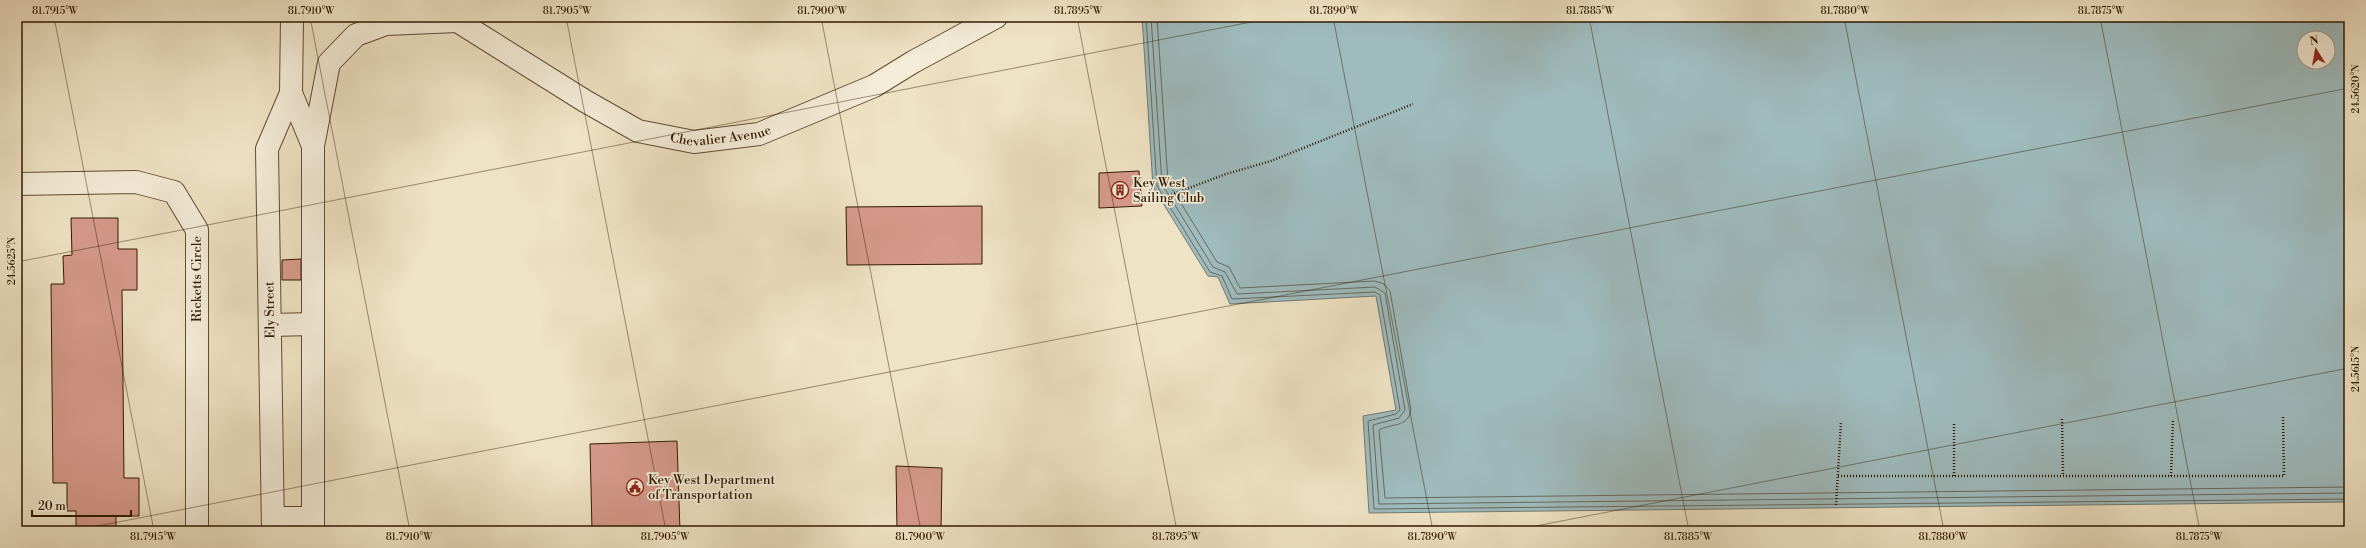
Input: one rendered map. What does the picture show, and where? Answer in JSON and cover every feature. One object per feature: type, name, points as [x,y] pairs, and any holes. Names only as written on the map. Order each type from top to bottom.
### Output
[{"type":"street","name":"Ely Street","points":[[273,525],[268,149],[291,93],[292,17]]},
{"type":"street","name":"Chevalier Avenue","points":[[454,19],[585,101],[638,131],[694,142],[759,134],[874,86],[912,62],[996,17]]},
{"type":"street","name":"Ely Street","points":[[313,525],[313,146],[329,63],[356,35],[386,24],[454,19]]},
{"type":"street","name":"Ely Street","points":[[291,93],[313,146]]},
{"type":"street","name":"Ricketts Circle","points":[[17,184],[136,182],[174,192],[197,230],[197,531]]},
{"type":"street","points":[[270,325],[313,324]]},
{"type":"street","points":[[273,525],[313,525]]},
{"type":"path","points":[[1160,199],[1226,174],[1271,161],[1413,104]]},
{"type":"path","points":[[1838,476],[2284,476],[2283,417]]},
{"type":"path","points":[[2062,419],[2063,476]]},
{"type":"path","points":[[2171,476],[2173,420]]},
{"type":"path","points":[[1836,505],[1841,422]]},
{"type":"path","points":[[1954,422],[1954,476]]},
{"type":"water","points":[[1142,17],[2349,17],[2349,502],[1369,513],[1363,416],[1396,410],[1376,296],[1230,304],[1218,277],[1208,276],[1153,187]]},
{"type":"building","name":"Key West Sailing Club","points":[[1139,171],[1142,206],[1099,208],[1099,173]]},
{"type":"building","points":[[982,206],[982,264],[847,265],[846,207]]},
{"type":"building","points":[[71,218],[118,218],[118,249],[137,249],[137,290],[122,290],[124,478],[139,478],[139,516],[116,516],[116,531],[76,531],[76,511],[67,511],[67,483],[53,483],[51,284],[64,284],[63,256],[72,255]]},
{"type":"building","points":[[301,259],[301,280],[282,280],[282,260]]},
{"type":"building","name":"Key West Department of Transportation","points":[[677,441],[680,531],[592,531],[590,444]]},
{"type":"building","points":[[896,466],[942,468],[941,531],[897,531]]},
{"type":"building","points":[[1184,526],[1206,531],[1183,531]]},
{"type":"building","points":[[1619,527],[1618,531],[1532,531],[1532,528]]},
{"type":"place","name":"Key West Sailing Club","points":[[1120,190]]},
{"type":"place","name":"Key West Department of Transportation","points":[[635,487]]}]
